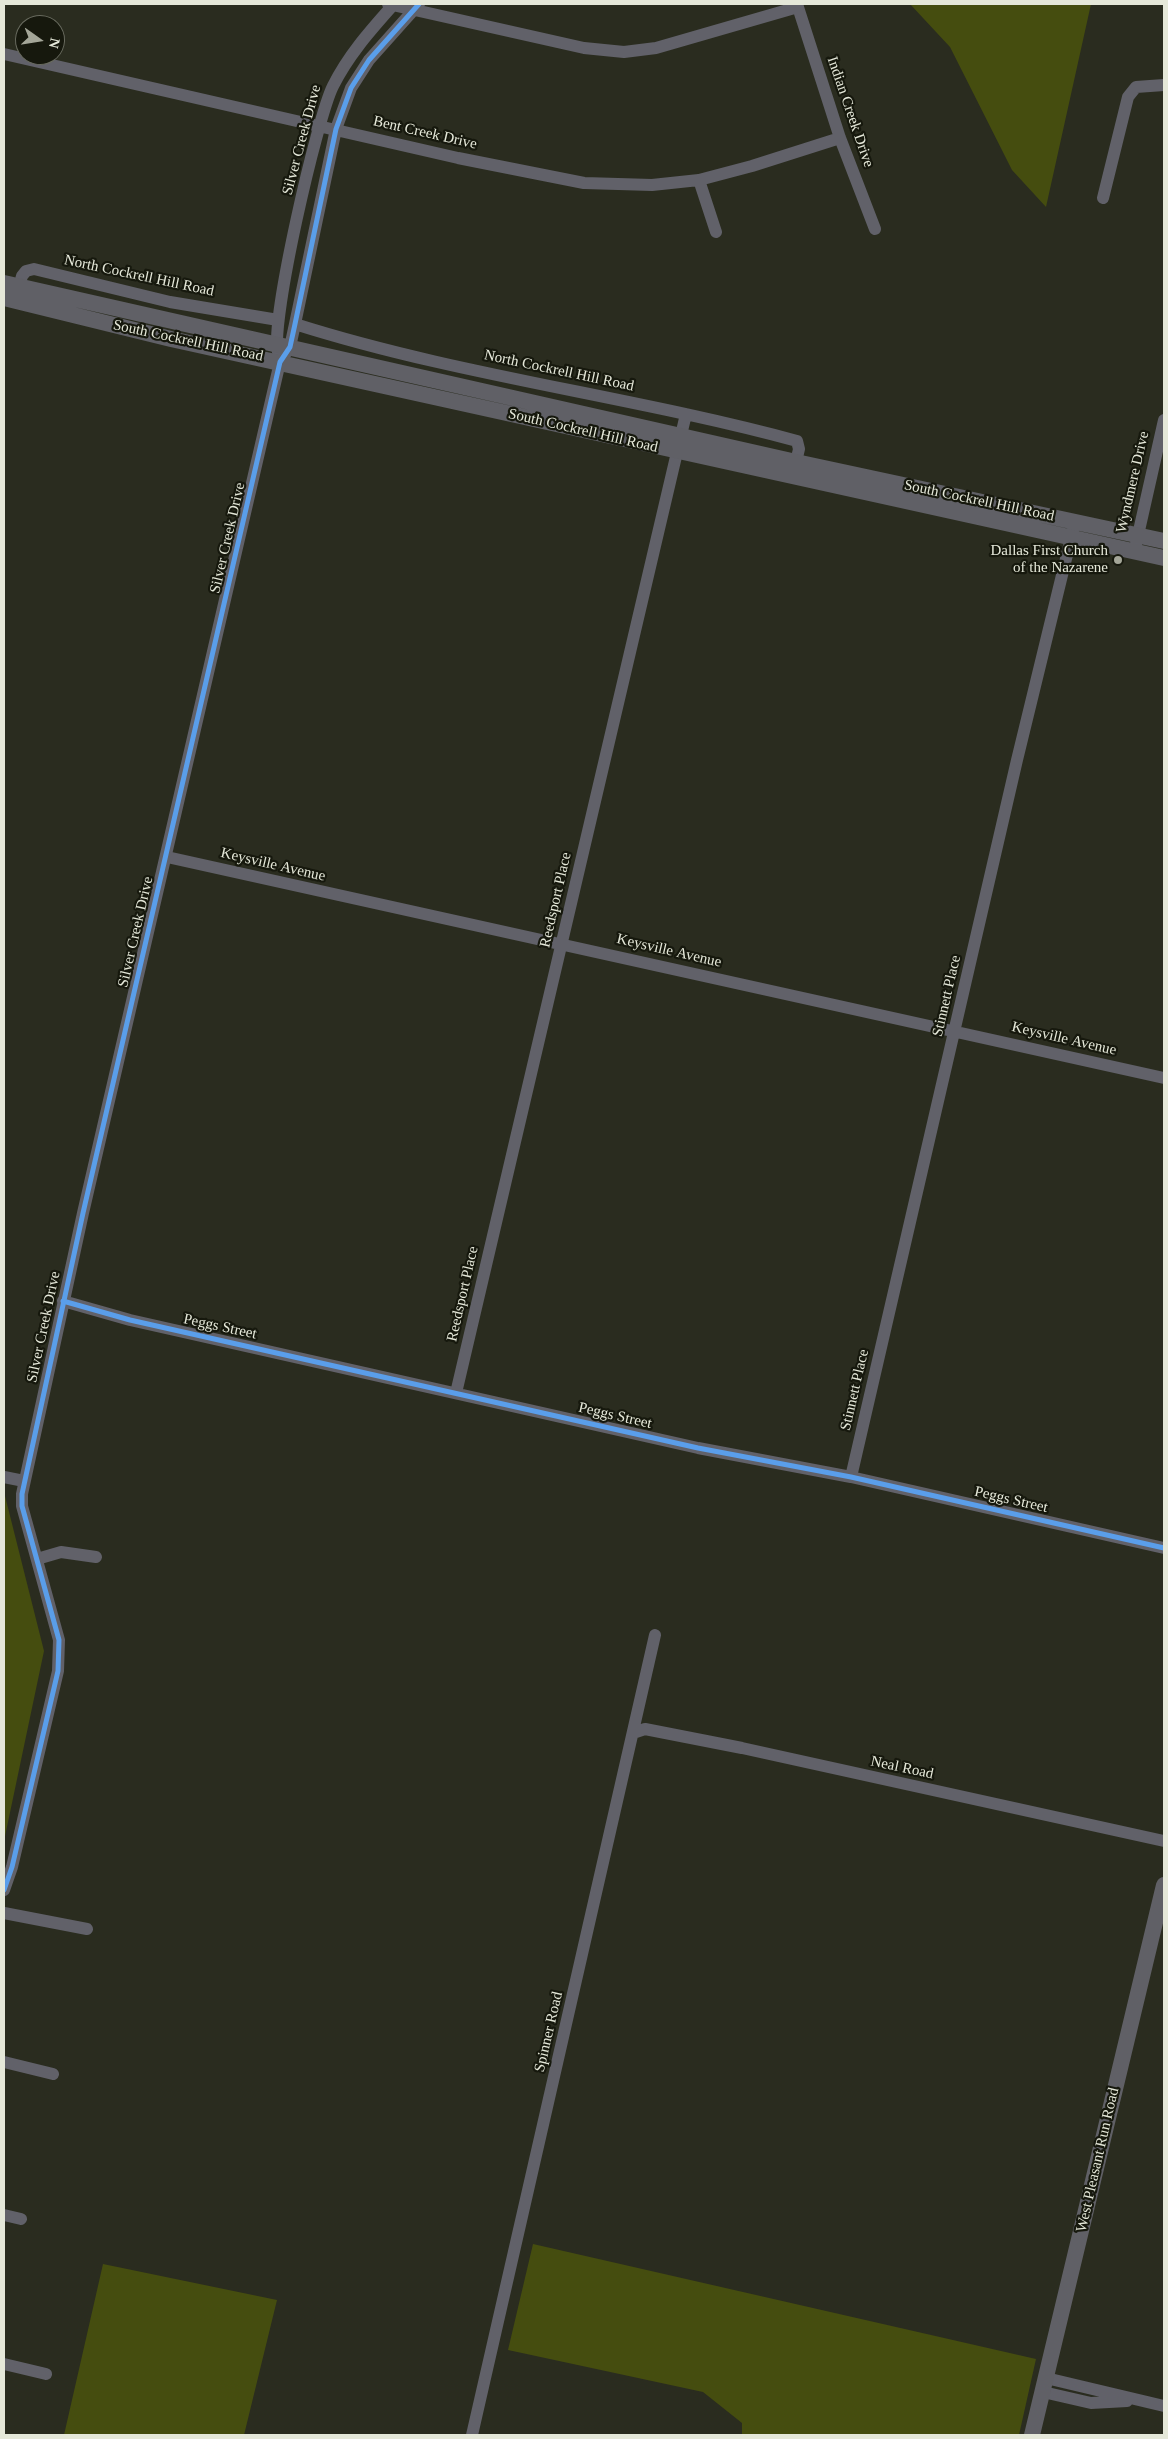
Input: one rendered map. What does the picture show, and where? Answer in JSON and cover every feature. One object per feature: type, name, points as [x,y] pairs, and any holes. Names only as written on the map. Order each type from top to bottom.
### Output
[{"type":"main road","name":"South Cockrell Hill Road","points":[[11,292],[283,345],[796,462],[1164,541]]},
{"type":"main road","name":"South Cockrell Hill Road","points":[[11,292],[172,339],[1164,558]]},
{"type":"main road","name":"West Pleasant Run Road","points":[[1032,2435],[1164,1885]]},
{"type":"street","points":[[392,4],[417,6],[584,48],[624,52],[656,48],[797,5]]},
{"type":"street","name":"Silver Creek Drive","points":[[283,345],[278,320],[320,127],[332,87],[354,50],[392,4]]},
{"type":"street","name":"Indian Creek Drive","points":[[797,5],[840,138],[874,229]]},
{"type":"street","name":"Silver Creek Drive","points":[[4,1890],[12,1867],[58,1671],[59,1640],[22,1506],[24,1481],[62,1301],[283,345],[295,324],[336,129],[351,88],[369,60],[417,6]]},
{"type":"street","name":"Bent Creek Drive","points":[[4,54],[458,158],[584,183],[652,186],[699,180],[752,166],[840,138]]},
{"type":"street","points":[[1103,198],[1128,97],[1136,87],[1164,85]]},
{"type":"street","points":[[699,180],[716,232]]},
{"type":"street","name":"North Cockrell Hill Road","points":[[11,292],[26,271],[34,269],[170,302],[278,320]]},
{"type":"street","name":"North Cockrell Hill Road","points":[[295,324],[335,337],[517,380],[686,414],[797,441],[799,449],[796,462]]},
{"type":"street","points":[[514,397],[517,380]]},
{"type":"street","name":"Reedsport Place","points":[[456,1393],[686,414]]},
{"type":"street","name":"Wyndmere Drive","points":[[1134,552],[1164,420]]},
{"type":"street","name":"Stinnett Place","points":[[851,1477],[956,1032],[1017,760],[1075,522]]},
{"type":"street","name":"Keysville Avenue","points":[[166,856],[1164,1078]]},
{"type":"street","name":"Peggs Street","points":[[62,1301],[130,1320],[698,1448],[851,1477],[1164,1548]]},
{"type":"street","points":[[4,1477],[24,1481]]},
{"type":"street","points":[[38,1559],[61,1552],[96,1557]]},
{"type":"street","name":"Spinner Road","points":[[472,2435],[655,1635]]},
{"type":"street","name":"Neal Road","points":[[633,1733],[645,1729],[742,1748],[1164,1841]]},
{"type":"street","points":[[4,1913],[87,1929]]},
{"type":"street","points":[[4,2062],[52,2074]]},
{"type":"street","points":[[4,2215],[21,2219]]},
{"type":"street","points":[[4,2364],[46,2374]]},
{"type":"street","points":[[1044,2385],[1091,2403],[1142,2400],[1164,2406]]},
{"type":"green space","points":[[910,4],[1091,4],[1046,207],[1012,170],[950,47]]},
{"type":"green space","points":[[4,1492],[44,1651],[4,1841]]},
{"type":"green space","points":[[533,2244],[1036,2359],[1019,2435],[742,2435],[742,2423],[703,2392],[508,2350]]},
{"type":"green space","points":[[103,2264],[277,2300],[244,2435],[64,2435]]},
{"type":"cycle path","points":[[4,1890],[12,1867],[58,1671],[59,1640],[22,1506],[22,1494],[83,1213],[280,362],[290,347],[336,129],[351,88],[369,60],[419,4]]},
{"type":"cycle path","points":[[63,1301],[130,1320],[698,1448],[851,1477],[1164,1548]]},
{"type":"place","name":"Dallas First Church of the Nazarene","points":[[1118,560]]}]
